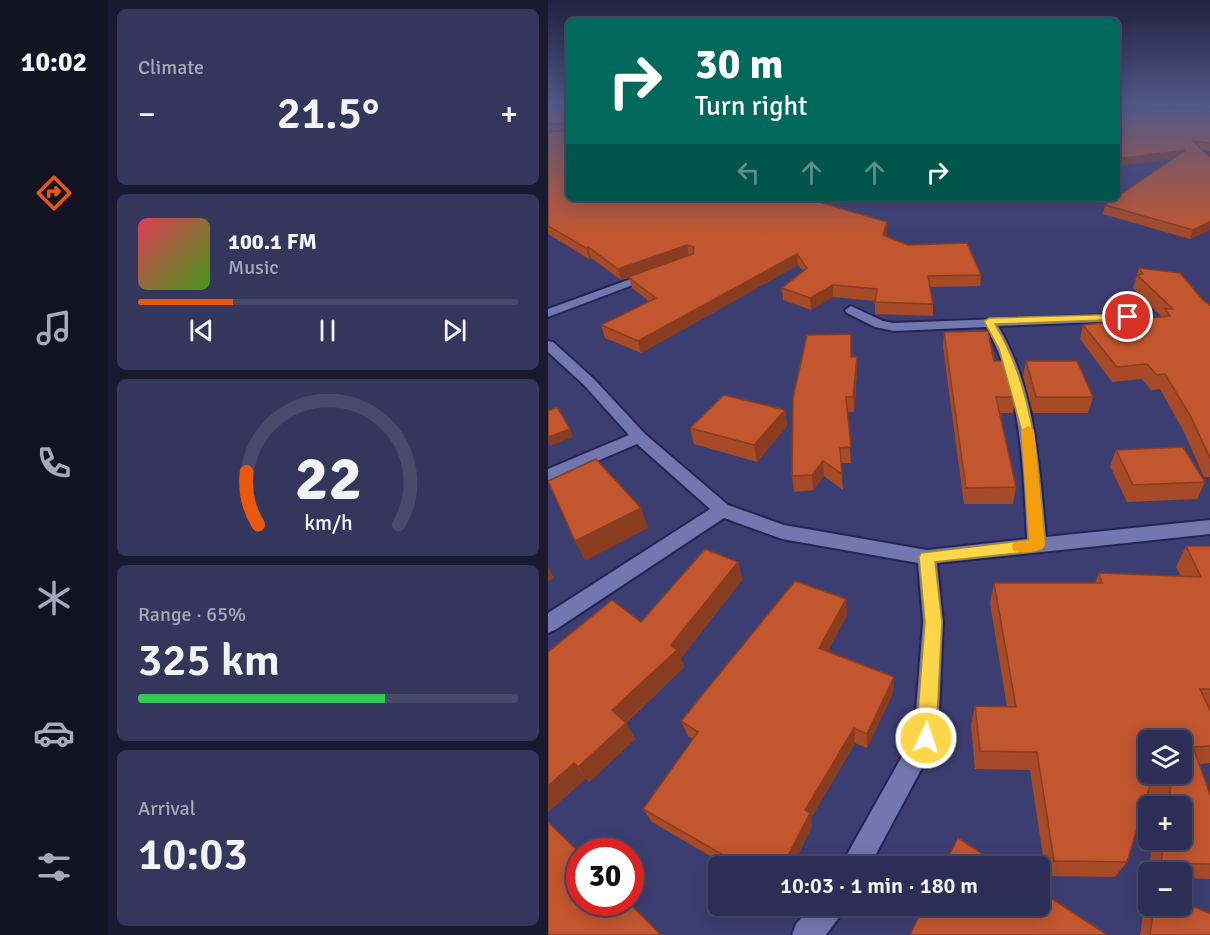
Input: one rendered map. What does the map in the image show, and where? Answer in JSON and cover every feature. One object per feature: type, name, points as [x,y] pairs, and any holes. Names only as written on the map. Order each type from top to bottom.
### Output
[{"type":"street","points":[[548,313],[660,272]]},
{"type":"street","points":[[851,310],[879,324],[894,327],[989,321],[1128,317]]},
{"type":"street","points":[[989,321],[1005,349],[1028,432],[1037,545]]},
{"type":"street","points":[[548,345],[589,381],[639,437],[722,510],[782,532],[927,557],[1211,527]]},
{"type":"street","points":[[548,476],[639,437]]},
{"type":"street","points":[[548,624],[722,510]]},
{"type":"street","points":[[860,856],[926,738],[933,622],[927,557]]},
{"type":"street","points":[[807,935],[822,916]]},
{"type":"building","points":[[548,149],[566,149],[566,201],[816,201],[887,222],[883,235],[908,245],[967,243],[981,275],[928,276],[933,304],[875,302],[877,289],[833,285],[810,298],[782,288],[807,268],[797,254],[638,341],[601,325],[656,298],[628,277],[693,254],[694,247],[687,245],[618,269],[588,247],[586,248],[548,226]]},
{"type":"building","points":[[1120,149],[1201,149],[1211,158],[1211,221],[1193,230],[1105,205],[1111,201],[1120,201],[1120,195],[1186,150],[1120,158]]},
{"type":"building","points":[[1139,268],[1180,273],[1211,306],[1211,460],[1190,415],[1165,374],[1157,375],[1147,364],[1117,367],[1083,325],[1170,316],[1165,309],[1173,309],[1137,275],[1143,274]]},
{"type":"building","points":[[988,331],[994,361],[1007,361],[1016,397],[996,397],[1016,487],[966,488],[944,332]]},
{"type":"building","points":[[851,334],[851,357],[857,357],[853,397],[846,397],[851,447],[840,448],[842,474],[823,461],[812,475],[792,476],[793,398],[807,335]]},
{"type":"building","points":[[1026,361],[1077,361],[1093,397],[1036,397]]},
{"type":"building","points":[[724,395],[785,410],[754,445],[690,428]]},
{"type":"building","points":[[557,407],[570,429],[548,437],[548,411]]},
{"type":"building","points":[[1183,447],[1205,482],[1133,485],[1116,450]]},
{"type":"building","points":[[596,459],[641,508],[575,541],[548,481]]},
{"type":"building","points":[[1186,546],[1211,546],[1211,689],[1200,689],[1211,712],[1211,746],[1193,747],[1211,797],[1211,864],[1161,862],[1163,850],[1192,850],[1192,796],[1169,796],[1171,784],[1192,784],[1192,730],[1138,730],[1138,784],[1150,784],[1147,796],[1138,796],[1138,825],[1127,862],[1054,861],[1037,752],[980,751],[975,706],[1016,707],[994,583],[1102,583],[1099,573],[1201,577]]},
{"type":"building","points":[[705,549],[738,562],[671,645],[677,650],[612,710],[626,723],[578,767],[574,763],[548,786],[548,652],[612,600],[641,622]]},
{"type":"building","points":[[795,581],[846,599],[819,648],[894,677],[867,734],[854,728],[805,810],[810,813],[788,856],[725,856],[643,809],[698,732],[681,721]]},
{"type":"building","points":[[548,822],[566,839],[566,916],[642,916],[661,935],[548,935]]},
{"type":"building","points":[[958,838],[986,856],[949,856]]},
{"type":"building","points":[[1050,898],[1106,934],[1106,935],[910,935],[919,916],[1050,916]]},
{"type":"building","points":[[1192,906],[1211,914],[1211,935],[1150,935],[1153,916],[1192,916]]},
{"type":"slow traffic","points":[[1019,547],[1037,545],[1028,430]]},
{"type":"route","points":[[926,738],[933,622],[927,557],[1037,545],[1028,432],[1005,349],[989,321],[1128,317]]}]
